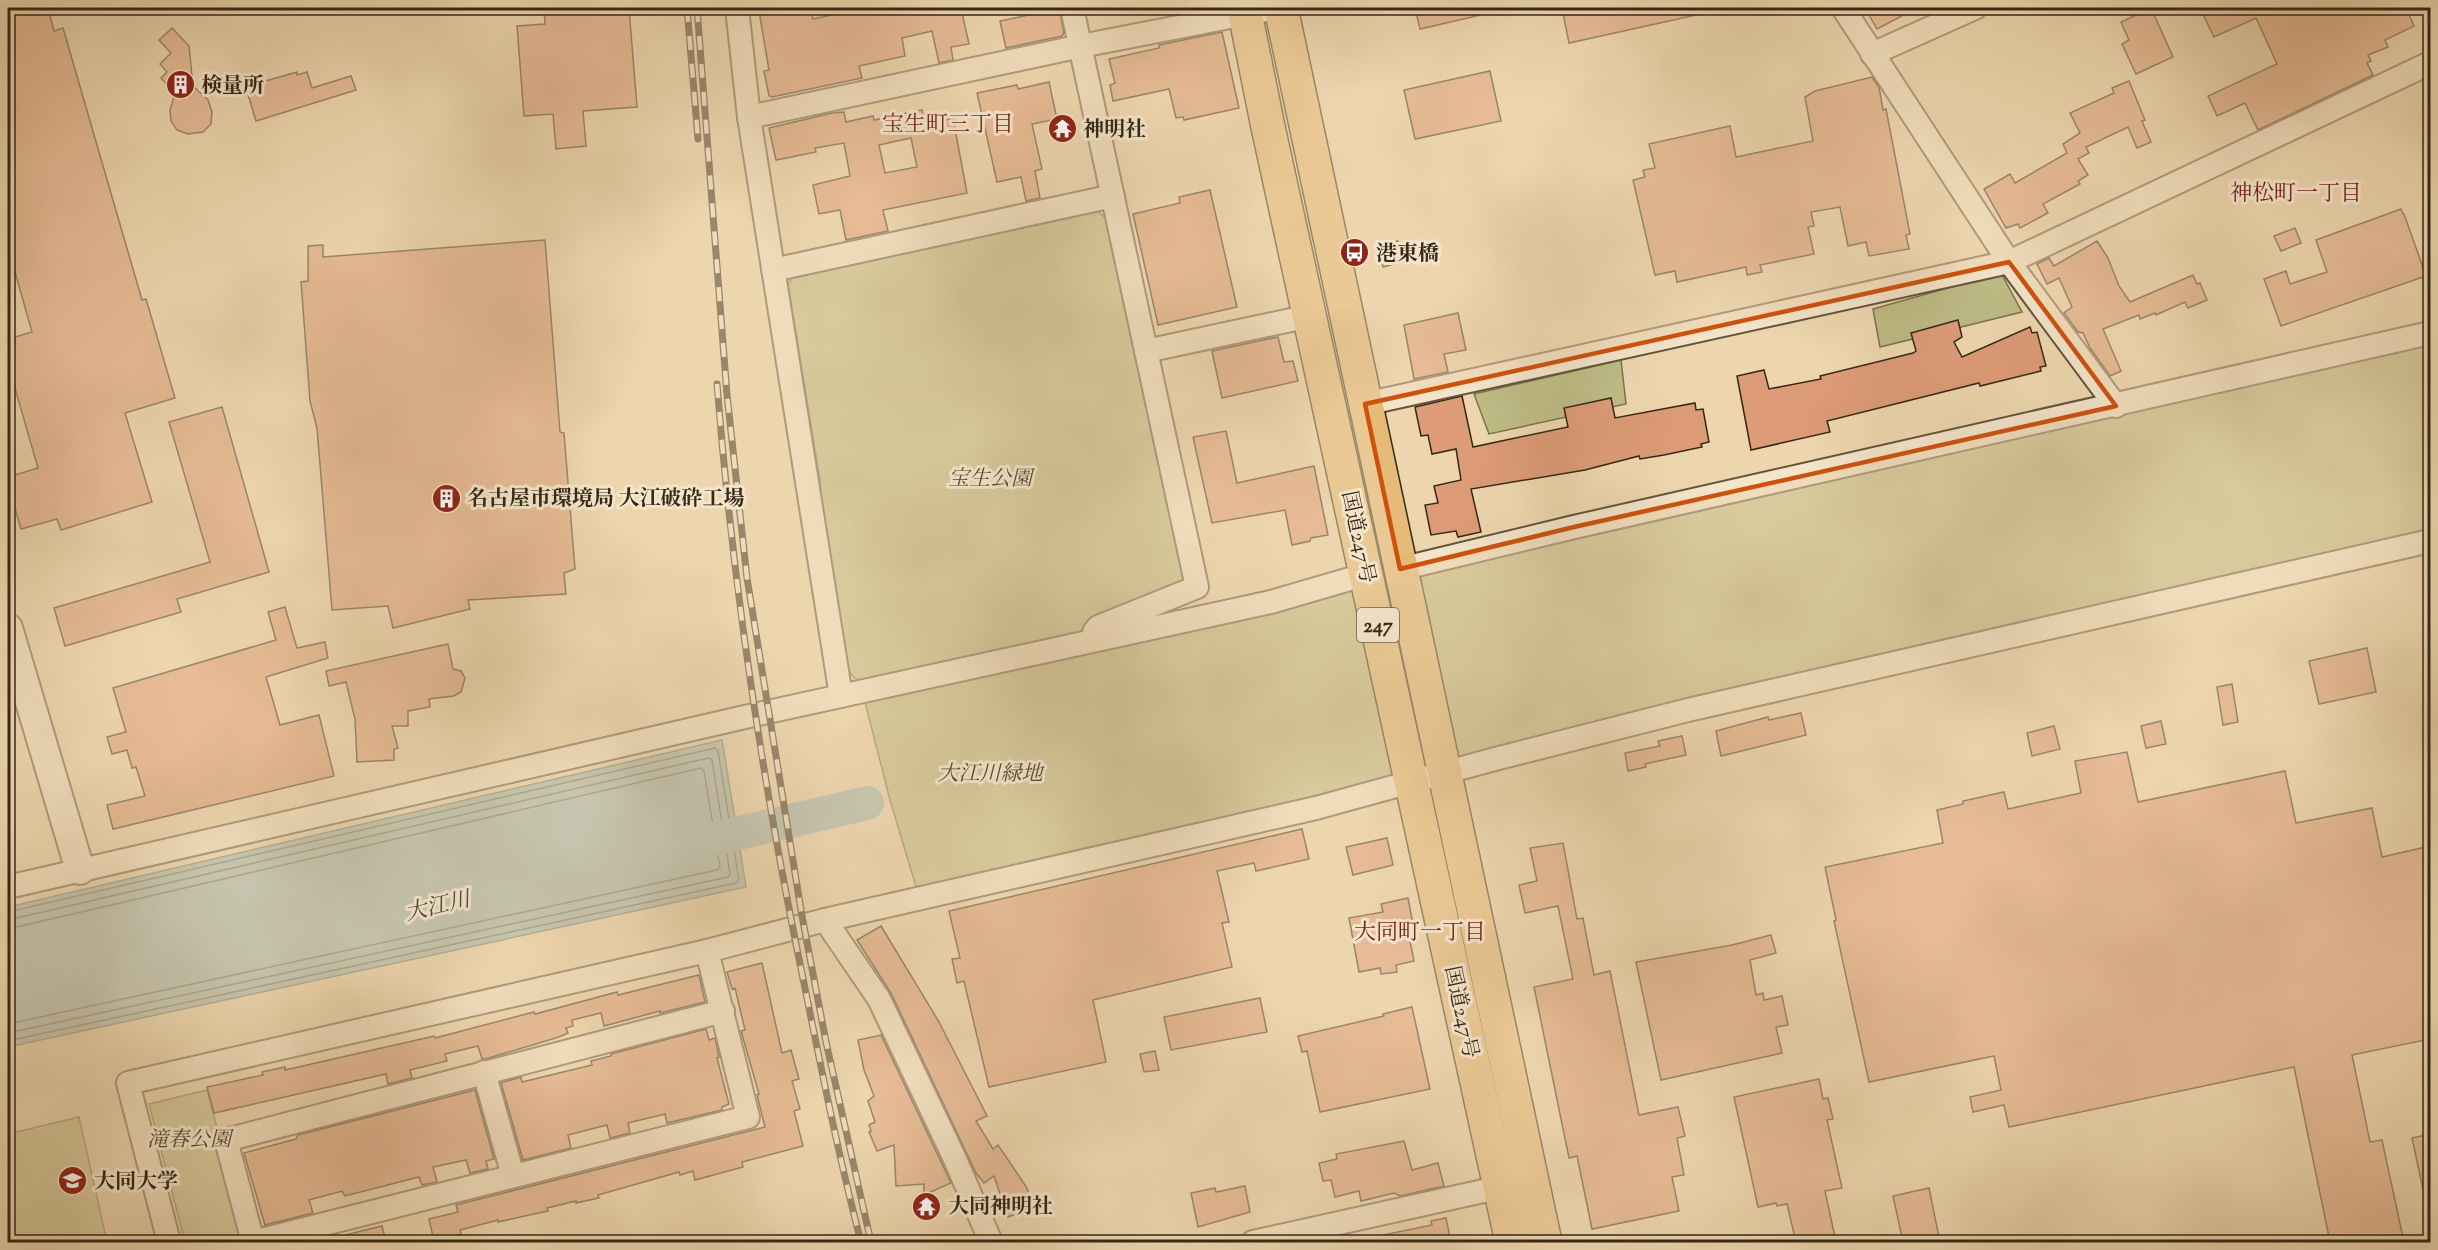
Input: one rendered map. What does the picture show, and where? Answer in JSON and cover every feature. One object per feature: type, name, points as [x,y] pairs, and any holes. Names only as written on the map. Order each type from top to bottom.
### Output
[{"type":"highway","name":"国道247号","points":[[1262,9],[1310,316],[1512,1242]]},
{"type":"highway","name":"国道247号","points":[[1262,9],[1365,404],[1545,1242]]},
{"type":"street","points":[[737,8],[749,117],[842,696]]},
{"type":"street","points":[[1072,8],[1197,587],[1098,627],[1085,641]]},
{"type":"street","points":[[1843,8],[2009,262],[2116,406]]},
{"type":"street","points":[[1872,54],[1975,8]]},
{"type":"street","points":[[749,117],[1081,45],[1262,9]]},
{"type":"street","points":[[1365,404],[2009,262],[2430,63]]},
{"type":"street","points":[[773,270],[1113,196]]},
{"type":"street","points":[[1146,351],[1310,316]]},
{"type":"street","points":[[1400,570],[1585,525],[2430,333]]},
{"type":"street","points":[[170,1242],[128,1083],[707,951],[825,920],[1316,808],[1688,711],[2430,541]]},
{"type":"street","points":[[8,887],[1085,641],[1271,602],[1367,574]]},
{"type":"street","points":[[8,628],[80,870]]},
{"type":"street","points":[[825,920],[879,999],[954,1157],[991,1242]]},
{"type":"street","points":[[707,951],[723,1011],[748,1117],[253,1242],[226,1140],[723,1011]]},
{"type":"street","points":[[484,1072],[513,1176]]},
{"type":"street","points":[[1252,1242],[1332,1234],[1532,1179]]},
{"type":"highlighted area","points":[[2009,262],[2116,406],[1574,527],[1400,569],[1365,404]]},
{"type":"green space","name":"宝生公園","points":[[1097,210],[1108,221],[1187,585],[1089,624],[1078,634],[865,682],[854,678],[848,669],[820,507],[820,480],[788,284],[795,274]]},
{"type":"green space","points":[[2001,273],[2022,312],[1880,347],[1873,309]]},
{"type":"green space","name":"大江川緑地","points":[[2430,344],[2430,534],[917,890],[890,800],[865,702]]},
{"type":"green space","points":[[1621,360],[1626,404],[1489,434],[1474,394]]},
{"type":"green space","name":"滝春公園","points":[[207,1090],[246,1238],[228,1242],[185,1242],[149,1104]]},
{"type":"green space","points":[[79,1117],[107,1242],[8,1242],[8,1134]]},
{"type":"water","points":[[722,740],[746,887],[8,1047],[8,907]]},
{"type":"building","points":[[8,8],[48,8],[54,31],[63,28],[142,300],[146,299],[175,398],[125,413],[152,502],[61,530],[57,519],[21,529],[8,484],[8,477],[38,468],[8,364],[8,339],[32,332],[8,247]]},
{"type":"building","points":[[544,8],[629,8],[637,107],[583,111],[586,146],[556,149],[553,114],[524,116],[517,26],[545,24]]},
{"type":"building","points":[[776,8],[810,8],[813,19],[849,11],[848,8],[883,8],[884,14],[914,8],[961,8],[969,44],[951,47],[953,60],[939,63],[932,31],[902,38],[905,56],[859,66],[862,78],[772,97],[769,96],[764,71],[769,70],[759,11]]},
{"type":"building","points":[[1027,8],[1059,8],[1064,33],[1062,36],[1006,48],[1000,21],[1029,15]]},
{"type":"building","points":[[1415,8],[1484,8],[1485,14],[1420,29]]},
{"type":"building","points":[[1562,8],[1700,8],[1701,14],[1569,43]]},
{"type":"building","points":[[1865,8],[1917,8],[1877,29]]},
{"type":"building","points":[[2151,8],[2173,57],[2136,74],[2122,44],[2129,40],[2121,22]]},
{"type":"building","points":[[2200,8],[2406,8],[2414,26],[2385,40],[2388,47],[2368,55],[2371,61],[2367,63],[2373,75],[2258,130],[2245,103],[2217,116],[2208,96],[2277,64],[2256,18],[2214,37]]},
{"type":"building","name":"検量所","points":[[172,28],[189,46],[193,86],[208,100],[212,112],[211,124],[203,132],[188,134],[177,130],[171,121],[170,110],[175,93],[161,78],[167,72],[160,64],[171,53],[159,40]]},
{"type":"building","points":[[1222,32],[1239,108],[1184,120],[1183,117],[1176,118],[1169,89],[1113,101],[1110,85],[1115,83],[1109,59],[1159,48],[1159,45]]},
{"type":"building","points":[[1490,71],[1501,121],[1415,139],[1404,90]]},
{"type":"building","points":[[297,72],[297,75],[307,72],[312,88],[351,76],[356,90],[256,121],[247,91],[263,86],[262,82]]},
{"type":"building","points":[[1872,77],[1879,87],[1883,110],[1886,109],[1910,234],[1906,235],[1909,249],[1869,256],[1866,242],[1848,246],[1840,207],[1811,212],[1814,226],[1808,227],[1814,254],[1760,265],[1762,272],[1747,275],[1746,267],[1677,282],[1675,271],[1655,275],[1633,180],[1645,177],[1643,170],[1655,168],[1649,144],[1730,126],[1736,157],[1813,141],[1805,97],[1815,91]]},
{"type":"building","points":[[2129,81],[2145,120],[2142,121],[2151,142],[2137,148],[2128,127],[2086,147],[2089,153],[2078,159],[2088,175],[2078,181],[2080,184],[2043,204],[2048,213],[2020,228],[2018,224],[2006,228],[1984,189],[2010,174],[2015,183],[2067,153],[2063,144],[2080,133],[2070,113],[2114,93],[2112,88]]},
{"type":"building","points":[[1049,82],[1057,119],[1032,124],[1042,169],[1035,171],[1040,198],[1026,201],[1021,177],[997,182],[977,93],[1017,85],[1018,89]]},
{"type":"building","points":[[922,110],[925,124],[953,118],[967,193],[883,210],[888,231],[846,240],[840,210],[819,214],[813,185],[850,176],[844,143],[815,148],[816,152],[776,160],[769,128],[844,112],[846,122],[873,116],[874,120]],"holes":[[[911,138],[917,167],[885,173],[879,145]]]},
{"type":"building","points":[[1210,190],[1237,307],[1158,325],[1133,214],[1180,203],[1179,197]]},
{"type":"building","points":[[2401,209],[2426,276],[2281,326],[2264,279],[2286,271],[2290,284],[2327,272],[2316,240]]},
{"type":"building","points":[[2295,228],[2301,243],[2281,251],[2274,236]]},
{"type":"building","name":"名古屋市環境局 大江破砕工場","points":[[545,240],[560,432],[564,433],[575,569],[564,573],[566,594],[468,600],[470,609],[393,628],[388,606],[332,610],[317,428],[310,401],[301,282],[308,281],[308,246],[323,245],[323,257]]},
{"type":"building","points":[[1398,241],[1399,244],[1405,243],[1409,260],[1383,267],[1379,248]]},
{"type":"building","points":[[2097,241],[2108,258],[2119,286],[2130,302],[2193,275],[2197,284],[2200,283],[2207,300],[2188,308],[2185,302],[2156,315],[2155,313],[2140,319],[2139,315],[2103,329],[2121,371],[2110,376],[2090,348],[2083,333],[2078,332],[2064,313],[2072,307],[2059,278],[2047,284],[2037,264],[2049,258],[2054,266]]},
{"type":"building","points":[[1458,313],[1466,350],[1444,354],[1448,372],[1414,379],[1404,325]]},
{"type":"building","points":[[1958,320],[1962,337],[1954,342],[1962,357],[2030,327],[2032,333],[2037,332],[2046,366],[2040,367],[2041,371],[1980,386],[1979,383],[1827,421],[1830,432],[1751,450],[1737,376],[1764,370],[1769,389],[1821,379],[1820,376],[1913,353],[1916,351],[1911,333]]},
{"type":"building","points":[[1278,337],[1284,362],[1293,361],[1298,381],[1222,398],[1212,351]]},
{"type":"building","points":[[1462,396],[1473,447],[1568,427],[1564,408],[1611,398],[1615,418],[1695,403],[1696,410],[1703,409],[1709,442],[1701,444],[1702,447],[1664,455],[1640,459],[1639,456],[1585,470],[1471,489],[1481,532],[1458,537],[1456,531],[1431,535],[1425,505],[1438,503],[1434,486],[1461,480],[1456,449],[1432,454],[1428,435],[1421,436],[1415,407]]},
{"type":"building","points":[[222,407],[269,572],[177,599],[181,612],[65,646],[54,608],[210,562],[169,422]]},
{"type":"building","points":[[1226,431],[1237,483],[1314,466],[1328,535],[1292,545],[1285,510],[1212,523],[1193,437]]},
{"type":"building","points":[[285,607],[297,648],[325,642],[328,658],[266,677],[280,725],[319,715],[334,776],[113,829],[107,805],[145,796],[136,767],[132,768],[127,750],[112,754],[107,737],[126,732],[113,688],[276,640],[268,612]]},
{"type":"building","points":[[448,644],[453,669],[461,671],[465,678],[461,692],[454,696],[429,699],[430,707],[408,711],[408,726],[392,726],[398,748],[394,749],[394,760],[357,762],[355,719],[346,682],[329,686],[326,671]]},
{"type":"building","points":[[2367,648],[2376,692],[2319,704],[2309,661]]},
{"type":"building","points":[[2232,684],[2238,722],[2223,725],[2217,687]]},
{"type":"building","points":[[1801,713],[1806,735],[1721,756],[1716,731],[1768,717],[1769,720]]},
{"type":"building","points":[[2161,721],[2166,744],[2146,748],[2141,726]]},
{"type":"building","points":[[2054,726],[2060,749],[2032,756],[2027,733]]},
{"type":"building","points":[[1682,736],[1686,755],[1645,764],[1646,767],[1628,771],[1625,753],[1660,746],[1658,741]]},
{"type":"building","points":[[2127,752],[2138,802],[2285,771],[2296,823],[2372,808],[2382,857],[2430,846],[2430,1039],[2352,1055],[2370,1142],[2382,1140],[2404,1242],[2330,1242],[2294,1067],[2009,1127],[2004,1105],[1973,1112],[1970,1097],[2001,1090],[1994,1056],[1869,1082],[1834,921],[1836,920],[1825,867],[1943,843],[1937,810],[1963,804],[1963,801],[2004,792],[2008,809],[2081,793],[2075,761]]},
{"type":"building","points":[[1302,829],[1309,859],[1256,871],[1254,863],[1217,871],[1229,922],[1222,923],[1232,967],[1093,1000],[1106,1062],[989,1087],[964,981],[957,983],[952,959],[960,958],[949,911]]},
{"type":"building","points":[[1387,838],[1393,865],[1353,875],[1346,847]]},
{"type":"building","points":[[1563,843],[1577,919],[1583,918],[1594,975],[1610,971],[1639,1115],[1678,1107],[1685,1136],[1677,1138],[1684,1175],[1672,1177],[1679,1211],[1592,1229],[1577,1156],[1569,1158],[1534,987],[1573,979],[1558,906],[1525,913],[1519,885],[1537,881],[1530,848]]},
{"type":"building","points":[[1408,898],[1414,930],[1408,931],[1414,961],[1396,965],[1397,972],[1381,974],[1380,968],[1359,972],[1349,918],[1383,912],[1381,904]]},
{"type":"building","points":[[881,926],[939,1022],[987,1116],[976,1121],[993,1149],[998,1145],[1027,1188],[1034,1208],[1008,1217],[994,1176],[984,1183],[976,1173],[891,993],[857,940]]},
{"type":"building","points":[[1771,935],[1776,953],[1750,960],[1756,995],[1763,993],[1764,1000],[1782,996],[1788,1025],[1776,1027],[1782,1053],[1661,1080],[1636,962],[1732,945]]},
{"type":"building","points":[[762,963],[782,1053],[791,1050],[799,1079],[792,1081],[800,1109],[794,1111],[803,1146],[742,1162],[743,1167],[695,1180],[693,1171],[680,1175],[679,1172],[598,1195],[599,1198],[576,1203],[576,1201],[547,1208],[548,1211],[460,1230],[461,1234],[434,1241],[429,1219],[458,1212],[456,1205],[765,1127],[757,1095],[759,1094],[741,1031],[745,1030],[735,988],[732,989],[727,972]]},
{"type":"building","points":[[699,975],[705,1002],[604,1026],[601,1013],[572,1020],[573,1026],[566,1028],[568,1033],[559,1037],[485,1059],[482,1059],[478,1046],[445,1054],[447,1061],[410,1070],[412,1078],[388,1084],[386,1074],[214,1113],[207,1087],[263,1075],[262,1072],[285,1067],[285,1070],[434,1036],[435,1038],[617,992],[618,995]]},
{"type":"building","points":[[1260,998],[1267,1032],[1171,1050],[1164,1017]]},
{"type":"building","points":[[1412,1007],[1430,1089],[1320,1112],[1307,1051],[1302,1052],[1298,1036],[1384,1016],[1383,1014]]},
{"type":"building","points":[[706,1029],[709,1040],[715,1038],[719,1057],[717,1058],[729,1104],[722,1107],[722,1110],[667,1123],[665,1114],[628,1123],[630,1133],[610,1138],[607,1125],[568,1135],[571,1148],[523,1160],[501,1083],[521,1077],[522,1082],[592,1065],[591,1061],[611,1056],[611,1054]]},
{"type":"building","points":[[881,1035],[951,1183],[924,1195],[924,1184],[896,1186],[894,1145],[877,1151],[869,1132],[871,1131],[869,1125],[875,1122],[868,1101],[874,1096],[864,1070],[858,1040]]},
{"type":"building","points":[[1155,1051],[1159,1070],[1144,1072],[1140,1054]]},
{"type":"building","points":[[1819,1079],[1823,1099],[1828,1098],[1833,1119],[1827,1120],[1842,1188],[1825,1191],[1836,1242],[1796,1242],[1787,1204],[1777,1206],[1776,1203],[1758,1207],[1734,1097]]},
{"type":"building","points":[[475,1090],[494,1159],[486,1161],[488,1169],[470,1173],[466,1160],[433,1167],[437,1182],[422,1185],[419,1177],[345,1196],[342,1191],[309,1200],[313,1213],[265,1225],[244,1153],[296,1139],[298,1135]]},
{"type":"building","points":[[2430,1134],[2430,1193],[2424,1194],[2412,1138]]},
{"type":"building","points":[[1404,1141],[1412,1170],[1438,1163],[1444,1186],[1400,1196],[1394,1193],[1361,1201],[1359,1191],[1335,1197],[1331,1180],[1323,1181],[1319,1163],[1337,1159],[1336,1154]]},
{"type":"building","points":[[1245,1186],[1250,1212],[1198,1227],[1191,1193],[1215,1188],[1216,1192]]},
{"type":"building","points":[[1929,1188],[1940,1242],[1903,1242],[1893,1196]]},
{"type":"building","points":[[1446,1218],[1451,1242],[1384,1242],[1383,1235],[1432,1225],[1431,1221]]},
{"type":"building","points":[[382,1226],[386,1242],[338,1242],[337,1237]]},
{"type":"waterway","name":"大江川","points":[[692,844],[867,803]]},
{"type":"railway","points":[[687,8],[698,139]]},
{"type":"railway","points":[[697,8],[727,395],[747,578],[802,916],[826,1042],[871,1242]]},
{"type":"railway","points":[[717,384],[739,599],[771,813],[843,1171],[861,1242]]},
{"type":"place","name":"検量所","points":[[180,85]]},
{"type":"place","name":"神明社","points":[[1062,129]]},
{"type":"place","name":"港東橋","points":[[1355,253]]},
{"type":"place","name":"名古屋市環境局 大江破砕工場","points":[[446,498]]},
{"type":"place","name":"大同大学","points":[[73,1181]]},
{"type":"place","name":"大同神明社","points":[[927,1206]]},
{"type":"district","name":"宝生町三丁目","points":[[948,123]]},
{"type":"district","name":"神松町一丁目","points":[[2296,192]]},
{"type":"district","name":"大同町一丁目","points":[[1420,931]]}]
